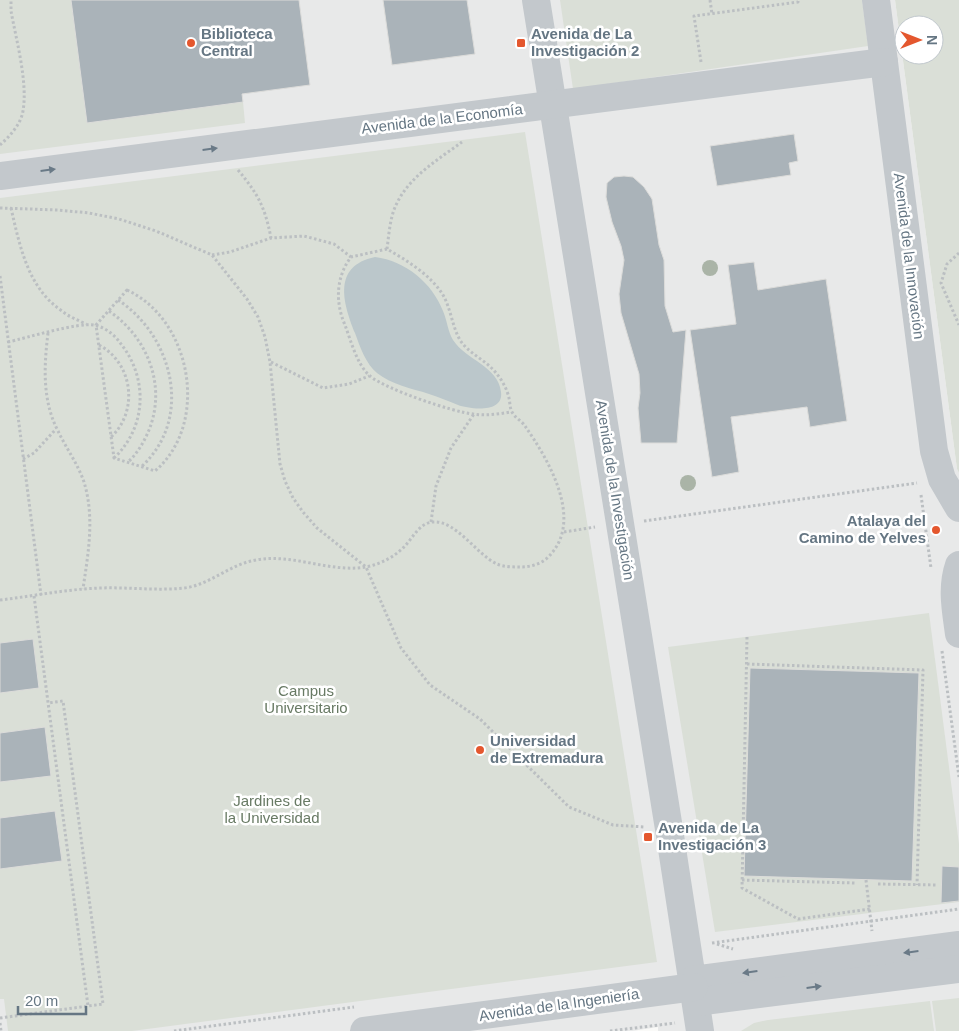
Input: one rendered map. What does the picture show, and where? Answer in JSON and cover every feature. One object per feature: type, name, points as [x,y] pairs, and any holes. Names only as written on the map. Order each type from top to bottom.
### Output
[{"type":"street","name":"Avenida de la Investigación","points":[[536,0],[700,1031]]},
{"type":"street","name":"Avenida de la Innovación","points":[[876,0],[934,451],[942,479],[959,508]]},
{"type":"street","name":"Avenida de la Economía","points":[[0,176],[884,62]]},
{"type":"street","points":[[959,565],[954,583],[959,634]]},
{"type":"street","points":[[694,990],[959,945]]},
{"type":"street","points":[[694,990],[959,969]]},
{"type":"street","name":"Avenida de la Ingeniería","points":[[364,1031],[694,990]]},
{"type":"path","points":[[0,145],[12,134],[23,112],[24,91],[10,0]]},
{"type":"path","points":[[710,0],[712,14]]},
{"type":"path","points":[[704,85],[694,16],[798,2],[798,0]]},
{"type":"path","points":[[387,249],[396,204],[408,186],[471,134],[466,116]]},
{"type":"path","points":[[220,148],[260,199],[267,216],[271,238]]},
{"type":"path","points":[[0,208],[58,210],[89,213],[119,219],[156,231],[212,255],[247,299],[258,317],[265,337],[270,362],[280,464],[293,498],[317,528],[366,567],[401,648],[430,685],[480,719],[569,807],[613,825],[743,832]]},
{"type":"path","points":[[11,208],[26,264],[38,287],[48,300],[63,312],[87,324]]},
{"type":"path","points":[[212,255],[230,252],[271,238],[304,236],[334,244],[351,256]]},
{"type":"path","points":[[0,600],[83,589],[184,588],[202,584],[238,565],[255,560],[295,559],[342,569],[366,567],[385,562],[404,548],[420,528],[431,522],[441,523],[458,532],[487,558],[511,568],[526,568],[540,563],[550,556],[564,532],[562,504],[557,483],[551,467],[524,424],[511,412],[504,384],[486,362],[462,342],[455,330],[442,294],[421,272],[387,249],[351,256],[344,265],[340,279],[338,290],[339,305],[358,358],[370,376],[389,388],[474,414],[511,412]]},
{"type":"path","points":[[959,253],[947,264],[941,283],[959,325]]},
{"type":"path","points":[[0,276],[41,595]]},
{"type":"path","points":[[127,290],[150,306],[167,325],[180,350],[187,376],[188,402],[184,426],[174,448],[155,471],[114,458],[96,325],[127,290]]},
{"type":"path","points":[[118,300],[139,317],[152,333],[164,354],[170,378],[172,401],[168,424],[158,444],[141,466]]},
{"type":"path","points":[[109,311],[127,326],[139,341],[150,360],[156,380],[156,401],[152,421],[144,441],[128,462]]},
{"type":"path","points":[[8,342],[87,324],[104,328],[116,337],[135,365],[140,384],[140,402],[137,420],[130,436],[121,451],[114,458]]},
{"type":"path","points":[[48,333],[45,372],[46,395],[56,428],[84,483],[87,501],[90,539],[83,589]]},
{"type":"path","points":[[98,345],[106,349],[118,360],[126,375],[128,387],[128,399],[123,422],[111,437]]},
{"type":"path","points":[[270,362],[323,388],[348,384],[370,376]]},
{"type":"path","points":[[431,522],[436,486],[451,448],[474,414]]},
{"type":"path","points":[[23,459],[34,452],[56,428]]},
{"type":"path","points":[[564,532],[942,479]]},
{"type":"path","points":[[34,596],[88,1006]]},
{"type":"path","points":[[747,637],[742,888],[798,919],[870,909],[866,880]]},
{"type":"path","points":[[747,664],[923,670],[917,885]]},
{"type":"path","points":[[0,1018],[103,1004],[63,700],[48,703]]},
{"type":"path","points":[[742,880],[855,883]]},
{"type":"path","points":[[878,884],[938,885]]},
{"type":"path","points":[[712,943],[959,908]]},
{"type":"path","points":[[0,1022],[1,1031]]},
{"type":"path","points":[[610,1031],[677,1022],[678,1031]]},
{"type":"shaded area","name":"Universidad de Extremadura","points":[[0,0],[895,0],[897,15],[894,15],[894,65],[904,65],[959,473],[959,1031],[658,1031],[658,1027],[632,1031],[0,1031]]},
{"type":"shaded area","points":[[375,257],[386,259],[407,268],[417,275],[432,291],[443,311],[453,340],[466,353],[488,369],[499,383],[501,392],[497,404],[485,408],[458,405],[395,383],[373,369],[359,344],[347,310],[344,287],[352,268],[361,262]]},
{"type":"green space","points":[[0,0],[78,0],[243,102],[245,123],[0,154]]},
{"type":"green space","points":[[560,0],[862,0],[868,46],[573,89]]},
{"type":"green space","points":[[895,0],[959,0],[959,473],[904,65],[944,65],[944,15],[897,15]]},
{"type":"green space","name":"Campus Universitario","points":[[525,132],[657,962],[132,1031],[8,1031],[4,999],[0,999],[0,198]]},
{"type":"green space","points":[[929,613],[959,844],[959,902],[715,932],[668,647]]},
{"type":"green space","points":[[959,998],[959,1031],[936,1031],[932,1001]]},
{"type":"green space","points":[[930,1001],[934,1031],[741,1031],[754,1023],[768,1020]]},
{"type":"building","name":"Biblioteca Central","points":[[71,0],[299,0],[310,85],[242,94],[243,102],[87,123]]},
{"type":"building","points":[[383,0],[467,0],[475,54],[392,65]]},
{"type":"building","points":[[794,134],[798,161],[789,163],[791,175],[717,186],[710,146]]},
{"type":"building","points":[[614,177],[633,177],[644,187],[652,199],[659,245],[664,260],[665,306],[673,332],[686,330],[677,443],[641,443],[638,408],[640,393],[639,374],[621,313],[619,294],[624,260],[606,197],[607,183]]},
{"type":"building","points":[[754,262],[758,290],[826,279],[847,421],[810,427],[807,407],[731,417],[739,472],[712,477],[690,330],[736,324],[728,265]]},
{"type":"building","points":[[33,639],[39,688],[0,693],[0,643]]},
{"type":"building","points":[[750,668],[919,673],[912,881],[744,876]]},
{"type":"building","points":[[45,727],[51,776],[0,782],[0,733]]},
{"type":"building","points":[[55,811],[62,861],[0,869],[0,818]]},
{"type":"building","points":[[942,866],[959,867],[959,901],[941,903]]},
{"type":"place","name":"Biblioteca Central","points":[[191,43]]},
{"type":"place","name":"Avenida de La Investigación 2","points":[[521,43]]},
{"type":"place","name":"Atalaya del Camino de Yelves","points":[[936,530]]},
{"type":"place","name":"Universidad de Extremadura","points":[[480,750]]},
{"type":"place","name":"Avenida de La Investigación 3","points":[[648,837]]},
{"type":"park label","name":"Jardines de la Universidad","points":[[272,810]]}]
